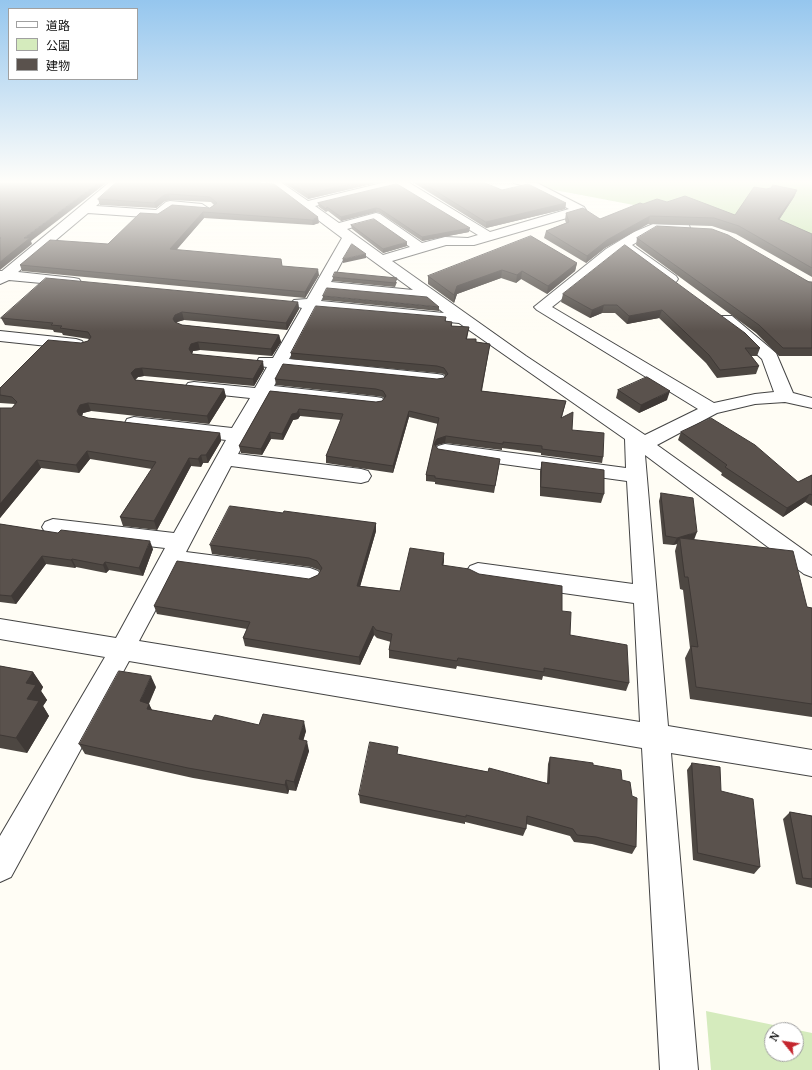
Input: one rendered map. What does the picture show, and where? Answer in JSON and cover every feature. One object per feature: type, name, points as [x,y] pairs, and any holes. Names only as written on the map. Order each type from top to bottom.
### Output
[{"type":"street","points":[[2,277],[58,231]]},
{"type":"street","points":[[341,231],[520,360],[638,440],[812,568]]},
{"type":"street","points":[[396,231],[420,248]]},
{"type":"street","points":[[480,231],[488,236]]},
{"type":"street","points":[[380,260],[445,241],[469,242],[506,231]]},
{"type":"street","points":[[521,231],[529,236]]},
{"type":"street","points":[[648,231],[581,267],[542,307],[711,409]]},
{"type":"street","points":[[0,866],[123,648],[278,363],[286,336],[312,304],[349,237]]},
{"type":"street","points":[[624,245],[680,286]]},
{"type":"street","points":[[2,277],[91,284]]},
{"type":"street","points":[[321,286],[432,296]]},
{"type":"street","points":[[288,302],[463,319]]},
{"type":"street","points":[[712,309],[749,337],[770,357],[785,397]]},
{"type":"street","points":[[0,336],[84,344]]},
{"type":"street","points":[[247,360],[437,379]]},
{"type":"street","points":[[175,385],[376,402]]},
{"type":"street","points":[[638,440],[711,409],[755,399],[785,397],[812,403]]},
{"type":"street","points":[[114,421],[238,435]]},
{"type":"street","points":[[638,440],[637,476],[657,737],[679,1070]]},
{"type":"street","points":[[445,450],[637,476]]},
{"type":"street","points":[[226,458],[361,476]]},
{"type":"street","points":[[53,528],[177,550],[310,577]]},
{"type":"street","points":[[478,572],[646,595]]},
{"type":"street","points":[[0,629],[123,648],[812,763]]},
{"type":"green space","points":[[751,231],[812,231],[812,253]]},
{"type":"green space","points":[[706,1011],[764,1023],[764,1062],[804,1062],[804,1031],[812,1033],[812,1070],[711,1070]]},
{"type":"building","points":[[0,231],[34,231],[24,238],[30,238],[0,262]]},
{"type":"building","points":[[121,231],[186,231],[170,249],[281,259],[282,266],[318,269],[305,292],[20,265],[50,240],[108,244]]},
{"type":"building","points":[[359,231],[391,231],[407,242],[383,249]]},
{"type":"building","points":[[413,231],[454,231],[422,237]]},
{"type":"building","points":[[546,231],[623,231],[607,240],[587,256]]},
{"type":"building","points":[[649,231],[717,231],[728,235],[809,282],[812,282],[812,348],[783,348],[759,325],[637,238]]},
{"type":"building","points":[[748,231],[805,231],[812,234],[812,268]]},
{"type":"building","points":[[531,236],[577,263],[548,286],[522,271],[517,275],[502,270],[457,286],[454,295],[428,276]]},
{"type":"building","points":[[352,244],[366,254],[343,259]]},
{"type":"building","points":[[625,245],[745,333],[760,348],[745,348],[759,366],[720,370],[709,355],[662,310],[629,316],[617,305],[604,305],[592,310],[563,294]]},
{"type":"building","points":[[335,272],[397,278],[395,283],[333,277]]},
{"type":"building","points":[[46,278],[298,302],[286,323],[182,312],[175,315],[173,319],[175,322],[182,325],[279,335],[271,349],[198,342],[191,344],[189,349],[192,354],[263,361],[253,379],[142,368],[135,369],[131,373],[135,380],[224,389],[207,416],[88,403],[80,405],[77,411],[79,415],[88,418],[220,433],[206,455],[201,455],[198,459],[189,458],[154,521],[120,517],[156,462],[87,451],[76,465],[37,460],[0,504],[0,408],[12,408],[17,402],[12,397],[0,395],[0,388],[48,340],[81,343],[88,341],[91,337],[88,332],[60,328],[62,326],[51,325],[53,323],[1,318]]},
{"type":"building","points":[[327,288],[427,297],[439,307],[323,296]]},
{"type":"building","points":[[316,306],[446,317],[445,321],[452,322],[451,326],[469,327],[466,339],[476,339],[476,342],[490,344],[481,391],[566,401],[561,418],[573,412],[572,430],[604,433],[603,457],[542,449],[542,446],[503,442],[503,444],[446,436],[437,439],[434,444],[438,449],[500,459],[495,486],[435,478],[435,476],[426,475],[439,418],[409,411],[393,466],[326,456],[343,414],[299,409],[297,413],[292,414],[282,434],[270,432],[261,449],[239,446],[270,391],[376,402],[382,401],[386,396],[383,391],[376,389],[275,379],[283,364],[437,379],[444,378],[448,374],[444,368],[437,366],[291,353]]},
{"type":"building","points":[[647,377],[670,391],[641,405],[618,390]]},
{"type":"building","points":[[711,418],[755,445],[798,482],[812,475],[812,495],[810,494],[787,508],[725,467],[727,465],[681,432]]},
{"type":"building","points":[[542,462],[604,470],[604,494],[541,487]]},
{"type":"building","points":[[661,493],[693,498],[697,532],[677,538],[666,536]]},
{"type":"building","points":[[230,506],[283,513],[284,511],[376,523],[357,586],[400,591],[410,548],[444,553],[442,565],[469,569],[479,574],[562,586],[562,611],[571,612],[570,635],[627,645],[629,683],[544,668],[544,672],[458,658],[457,661],[389,650],[392,634],[376,630],[373,626],[359,657],[243,638],[250,622],[154,606],[177,561],[309,579],[318,575],[322,568],[317,561],[309,558],[210,545]]},
{"type":"building","points":[[0,524],[58,533],[61,530],[150,541],[139,568],[105,562],[103,565],[72,559],[42,556],[11,596],[0,595]]},
{"type":"building","points":[[680,538],[793,551],[807,607],[812,608],[812,704],[696,687],[691,646],[698,647],[688,577],[685,577]]},
{"type":"building","points":[[0,666],[33,672],[26,683],[36,685],[27,699],[39,701],[16,738],[0,735]]},
{"type":"building","points":[[119,671],[151,676],[140,701],[149,704],[147,709],[212,721],[215,715],[259,725],[263,714],[304,721],[299,739],[307,741],[294,782],[286,780],[285,785],[188,768],[79,744]]},
{"type":"building","points":[[370,742],[398,747],[397,754],[488,772],[489,768],[549,784],[550,757],[593,763],[593,765],[621,770],[622,780],[630,782],[632,796],[637,798],[636,847],[596,837],[577,835],[573,829],[527,816],[526,829],[466,815],[466,817],[359,795]]},
{"type":"building","points":[[692,763],[720,767],[721,791],[753,799],[760,867],[698,853]]},
{"type":"building","points":[[790,812],[812,816],[812,879],[803,878]]}]
